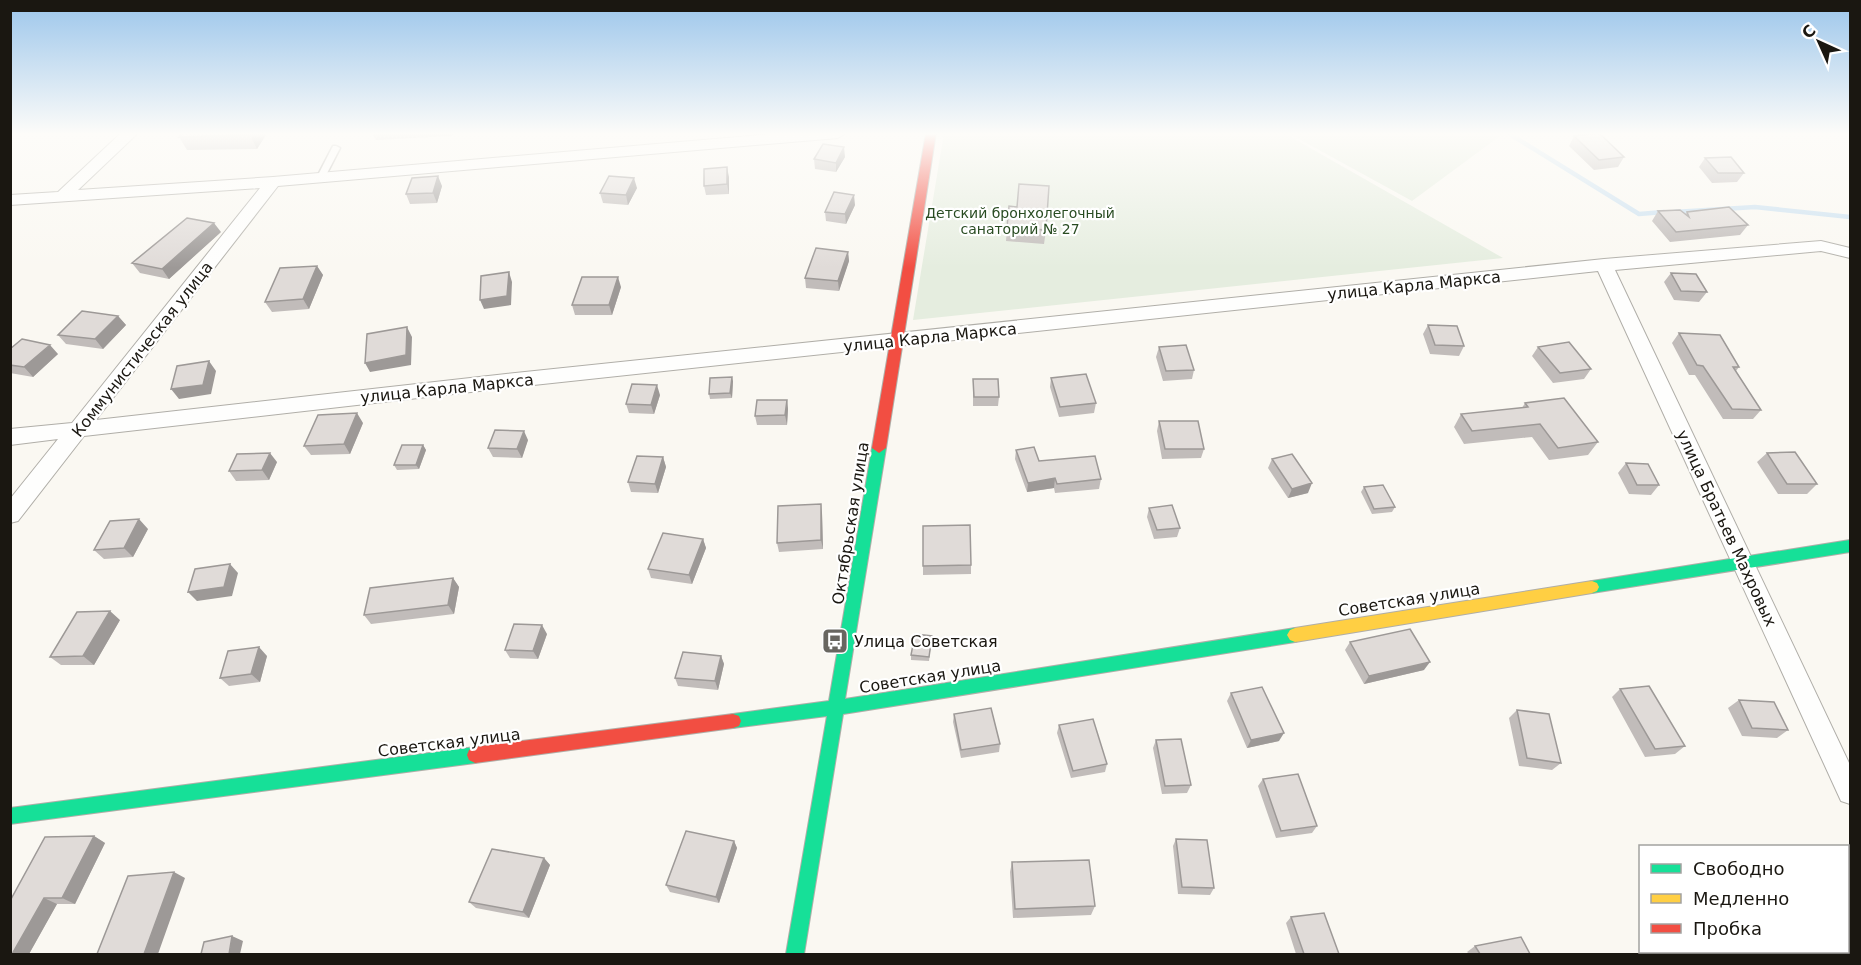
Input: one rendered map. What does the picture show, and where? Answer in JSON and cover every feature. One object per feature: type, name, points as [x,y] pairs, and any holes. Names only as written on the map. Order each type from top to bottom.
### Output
[{"type":"street","points":[[63,196],[82,178]]},
{"type":"street","points":[[10,200],[311,178]]},
{"type":"street","name":"Октябрьская улица","points":[[795,954],[924,178]]},
{"type":"street","name":"Коммунистическая улица","points":[[10,515],[80,430],[273,182]]},
{"type":"street","name":"улица Карла Маркса","points":[[10,437],[518,380],[1604,265],[1821,246],[1851,253]]},
{"type":"street","name":"улица Братьев Махровых","points":[[1604,265],[1851,792]]},
{"type":"street","name":"Советская улица","points":[[10,816],[836,707],[1743,561],[1851,546]]},
{"type":"green space","name":"Детский бронхолегочный санаторий № 27","points":[[937,178],[1363,178],[1503,258],[913,320]]},
{"type":"green space","points":[[1370,178],[1443,178],[1412,201]]},
{"type":"building","points":[[412,178],[437,178],[433,193],[406,194]]},
{"type":"building","points":[[608,178],[634,178],[626,195],[600,193]]},
{"type":"building","points":[[704,178],[727,178],[727,184],[704,186]]},
{"type":"building","points":[[1019,184],[1049,186],[1046,230],[1007,227],[1009,206],[1017,207]]},
{"type":"building","points":[[834,192],[854,195],[845,214],[825,212]]},
{"type":"building","points":[[1729,207],[1748,225],[1676,232],[1658,211],[1680,210],[1689,217],[1687,212]]},
{"type":"building","points":[[187,218],[214,223],[162,269],[132,263]]},
{"type":"building","points":[[816,248],[848,252],[838,281],[805,278]]},
{"type":"building","points":[[317,266],[303,299],[265,302],[280,268]]},
{"type":"building","points":[[509,272],[507,296],[480,300],[481,276]]},
{"type":"building","points":[[1671,273],[1696,274],[1707,292],[1681,291]]},
{"type":"building","points":[[582,277],[618,277],[609,305],[572,305]]},
{"type":"building","points":[[82,311],[118,316],[95,339],[58,335]]},
{"type":"building","points":[[1428,325],[1457,326],[1464,346],[1435,345]]},
{"type":"building","points":[[407,327],[406,355],[365,363],[367,334]]},
{"type":"building","points":[[1679,333],[1720,335],[1739,367],[1733,367],[1761,410],[1732,409],[1703,366],[1697,365]]},
{"type":"building","points":[[22,339],[50,345],[24,367],[10,365],[10,349]]},
{"type":"building","points":[[1569,342],[1591,369],[1560,373],[1538,347]]},
{"type":"building","points":[[1186,345],[1194,370],[1166,371],[1159,347]]},
{"type":"building","points":[[209,361],[203,385],[171,389],[177,366]]},
{"type":"building","points":[[1086,374],[1096,403],[1060,407],[1051,378]]},
{"type":"building","points":[[732,377],[730,393],[709,394],[710,378]]},
{"type":"building","points":[[973,379],[998,379],[999,397],[974,397]]},
{"type":"building","points":[[632,384],[657,385],[651,405],[626,404]]},
{"type":"building","points":[[1564,398],[1598,442],[1558,448],[1540,424],[1472,431],[1461,414],[1528,407],[1525,403]]},
{"type":"building","points":[[757,400],[787,400],[785,415],[755,416]]},
{"type":"building","points":[[357,413],[344,444],[304,446],[318,415]]},
{"type":"building","points":[[1159,421],[1198,421],[1204,449],[1165,449]]},
{"type":"building","points":[[495,430],[524,431],[517,449],[488,448]]},
{"type":"building","points":[[402,445],[423,445],[416,465],[394,465]]},
{"type":"building","points":[[1034,447],[1039,461],[1095,456],[1101,479],[1057,484],[1055,478],[1028,483],[1016,450]]},
{"type":"building","points":[[1795,452],[1817,484],[1787,484],[1767,453]]},
{"type":"building","points":[[270,453],[262,470],[229,471],[237,454]]},
{"type":"building","points":[[1292,454],[1312,483],[1292,489],[1272,459]]},
{"type":"building","points":[[637,456],[663,457],[655,484],[628,482]]},
{"type":"building","points":[[1626,463],[1648,464],[1659,485],[1637,485]]},
{"type":"building","points":[[1383,485],[1395,507],[1374,509],[1364,487]]},
{"type":"building","points":[[821,504],[821,540],[777,543],[778,506]]},
{"type":"building","points":[[1172,505],[1180,528],[1157,530],[1149,508]]},
{"type":"building","points":[[139,519],[124,548],[94,550],[110,521]]},
{"type":"building","points":[[970,525],[971,565],[923,566],[923,526]]},
{"type":"building","points":[[663,533],[703,539],[689,575],[648,569]]},
{"type":"building","points":[[230,564],[224,587],[188,592],[195,569]]},
{"type":"building","points":[[453,578],[448,605],[364,615],[370,588]]},
{"type":"building","points":[[110,611],[83,656],[50,657],[77,612]]},
{"type":"building","points":[[514,624],[542,625],[533,651],[505,650]]},
{"type":"building","points":[[1410,629],[1430,662],[1369,676],[1350,642]]},
{"type":"building","points":[[915,634],[932,636],[929,657],[911,655]]},
{"type":"building","points":[[259,647],[251,674],[220,678],[228,651]]},
{"type":"building","points":[[683,652],[721,656],[715,681],[675,678]]},
{"type":"building","points":[[1649,686],[1685,746],[1655,749],[1620,689]]},
{"type":"building","points":[[1262,687],[1284,733],[1251,740],[1231,693]]},
{"type":"building","points":[[1739,700],[1774,702],[1788,730],[1752,728]]},
{"type":"building","points":[[991,708],[1000,744],[961,750],[954,714]]},
{"type":"building","points":[[1517,710],[1549,714],[1561,763],[1527,758]]},
{"type":"building","points":[[1093,719],[1107,764],[1073,771],[1059,725]]},
{"type":"building","points":[[1181,739],[1191,785],[1165,786],[1156,740]]},
{"type":"building","points":[[1298,774],[1317,826],[1281,831],[1263,779]]},
{"type":"building","points":[[686,831],[734,841],[716,897],[666,885]]},
{"type":"building","points":[[94,836],[62,898],[44,898],[10,954],[10,901],[45,837]]},
{"type":"building","points":[[1176,839],[1207,840],[1214,888],[1182,887]]},
{"type":"building","points":[[492,849],[544,858],[523,912],[469,902]]},
{"type":"building","points":[[1089,860],[1095,906],[1015,909],[1012,862]]},
{"type":"building","points":[[174,872],[144,954],[97,954],[128,876]]},
{"type":"building","points":[[1324,913],[1339,954],[1304,954],[1291,917]]},
{"type":"building","points":[[232,936],[229,954],[201,954],[204,942]]},
{"type":"building","points":[[1521,937],[1530,954],[1480,954],[1475,946]]},
{"type":"waterway","points":[[1581,178],[1639,214],[1664,212]]},
{"type":"waterway","points":[[1674,212],[1755,207],[1850,217]]},
{"type":"traffic: fast","points":[[795,954],[879,448]]},
{"type":"traffic: fast","points":[[1592,587],[1850,546]]},
{"type":"traffic: fast","points":[[733,721],[860,704],[1295,635]]},
{"type":"traffic: fast","points":[[10,816],[475,755]]},
{"type":"traffic: slow","points":[[1295,635],[1592,587]]},
{"type":"traffic: jam","points":[[879,448],[924,178]]},
{"type":"traffic: jam","points":[[475,755],[733,721]]},
{"type":"place","name":"Улица Советская","points":[[835,641]]}]
